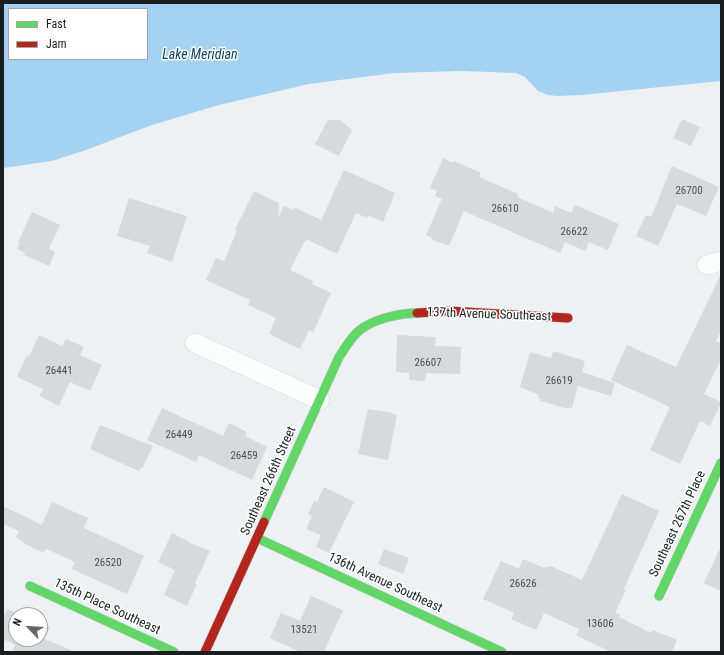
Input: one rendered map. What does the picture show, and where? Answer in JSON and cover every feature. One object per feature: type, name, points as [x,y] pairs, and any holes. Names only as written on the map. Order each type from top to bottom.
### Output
[{"type":"street","name":"137th Avenue Southeast","points":[[365,326],[389,317],[410,313],[449,311],[568,318]]},
{"type":"street","name":"Southeast 266th Street","points":[[205,652],[339,357],[352,339],[365,326]]},
{"type":"street","points":[[195,343],[320,400]]},
{"type":"street","name":"Southeast 267th Place","points":[[659,596],[721,463]]},
{"type":"street","name":"136th Avenue Southeast","points":[[257,538],[502,652]]},
{"type":"street","name":"135th Place Southeast","points":[[30,586],[174,652]]},
{"type":"water","name":"Lake Meridian","points":[[3,3],[721,3],[721,81],[557,96],[548,95],[538,91],[525,77],[516,73],[462,71],[394,73],[309,84],[219,105],[152,125],[52,161],[3,168]]},
{"type":"building","points":[[682,119],[700,127],[691,146],[673,138]]},
{"type":"building","points":[[328,120],[340,120],[352,130],[339,156],[315,144]]},
{"type":"building","points":[[443,158],[453,163],[454,161],[481,173],[479,177],[518,194],[517,197],[553,213],[555,206],[571,213],[575,205],[619,224],[608,250],[589,242],[585,251],[565,242],[560,253],[464,211],[449,246],[433,240],[426,235],[442,199],[435,196],[437,191],[430,188]]},
{"type":"building","points":[[672,166],[719,187],[706,216],[677,204],[658,246],[636,236],[646,215],[651,217]]},
{"type":"building","points":[[344,170],[395,193],[383,222],[368,215],[367,218],[356,213],[337,254],[306,239],[290,270],[313,281],[312,284],[331,293],[313,332],[309,330],[300,349],[269,334],[276,318],[248,305],[250,300],[206,280],[216,258],[224,261],[237,231],[235,230],[254,191],[279,203],[278,217],[284,206],[293,210],[294,207],[321,220]]},
{"type":"building","points":[[129,198],[187,216],[172,262],[147,253],[150,246],[117,236]]},
{"type":"building","points":[[32,212],[60,225],[49,249],[55,252],[49,266],[24,255],[25,253],[17,249],[20,242],[18,242]]},
{"type":"building","points":[[721,274],[721,330],[716,341],[721,344],[721,359],[704,394],[721,403],[710,426],[700,421],[680,464],[650,450],[670,407],[611,380],[627,345],[676,367]]},
{"type":"building","points":[[39,335],[62,346],[66,339],[84,347],[80,355],[102,365],[90,391],[70,382],[59,406],[39,396],[43,389],[17,377],[27,355],[29,356]]},
{"type":"building","points":[[397,335],[436,337],[435,346],[461,347],[460,374],[426,373],[425,381],[409,380],[409,373],[396,372]]},
{"type":"building","points":[[553,351],[585,361],[582,372],[615,383],[611,396],[578,386],[572,408],[569,407],[569,409],[540,401],[541,399],[538,398],[539,395],[520,387],[530,352],[551,358]]},
{"type":"building","points":[[162,408],[223,436],[229,423],[247,432],[245,436],[267,447],[252,480],[199,455],[196,462],[147,440]]},
{"type":"building","points":[[368,409],[397,415],[388,460],[358,454]]},
{"type":"building","points":[[100,425],[153,446],[142,469],[140,468],[139,471],[90,449]]},
{"type":"building","points":[[324,487],[354,502],[329,553],[316,547],[321,535],[306,529],[312,516],[308,514],[314,501],[317,502]]},
{"type":"building","points":[[622,494],[659,511],[624,589],[626,590],[615,613],[620,615],[619,617],[651,633],[653,630],[677,640],[672,652],[611,652],[576,635],[579,629],[544,613],[536,630],[511,619],[514,613],[483,599],[501,561],[519,569],[523,559],[544,568],[551,566],[582,580]]},
{"type":"building","points":[[52,502],[88,518],[84,528],[144,556],[127,594],[72,569],[75,562],[46,549],[44,553],[25,544],[16,538],[19,531],[3,524],[3,506],[42,525]]},
{"type":"building","points":[[172,533],[190,543],[210,551],[195,583],[197,584],[187,606],[164,595],[175,570],[158,562]]},
{"type":"building","points":[[721,546],[721,591],[704,583]]},
{"type":"building","points":[[384,549],[409,558],[403,574],[378,564]]},
{"type":"building","points":[[311,596],[343,610],[324,652],[300,652],[270,638],[281,613],[300,621]]},
{"type":"building","points":[[7,609],[8,642],[3,639],[3,620]]},
{"type":"building","points":[[48,641],[76,652],[12,652],[14,647],[48,647]]},
{"type":"traffic: fast","points":[[264,522],[339,357],[351,340],[358,332],[371,323],[384,318],[417,313]]},
{"type":"traffic: fast","points":[[659,596],[721,463]]},
{"type":"traffic: fast","points":[[257,538],[502,652]]},
{"type":"traffic: fast","points":[[30,586],[174,652]]},
{"type":"traffic: jam","points":[[417,313],[449,311],[568,318]]},
{"type":"traffic: jam","points":[[205,652],[264,522]]}]
